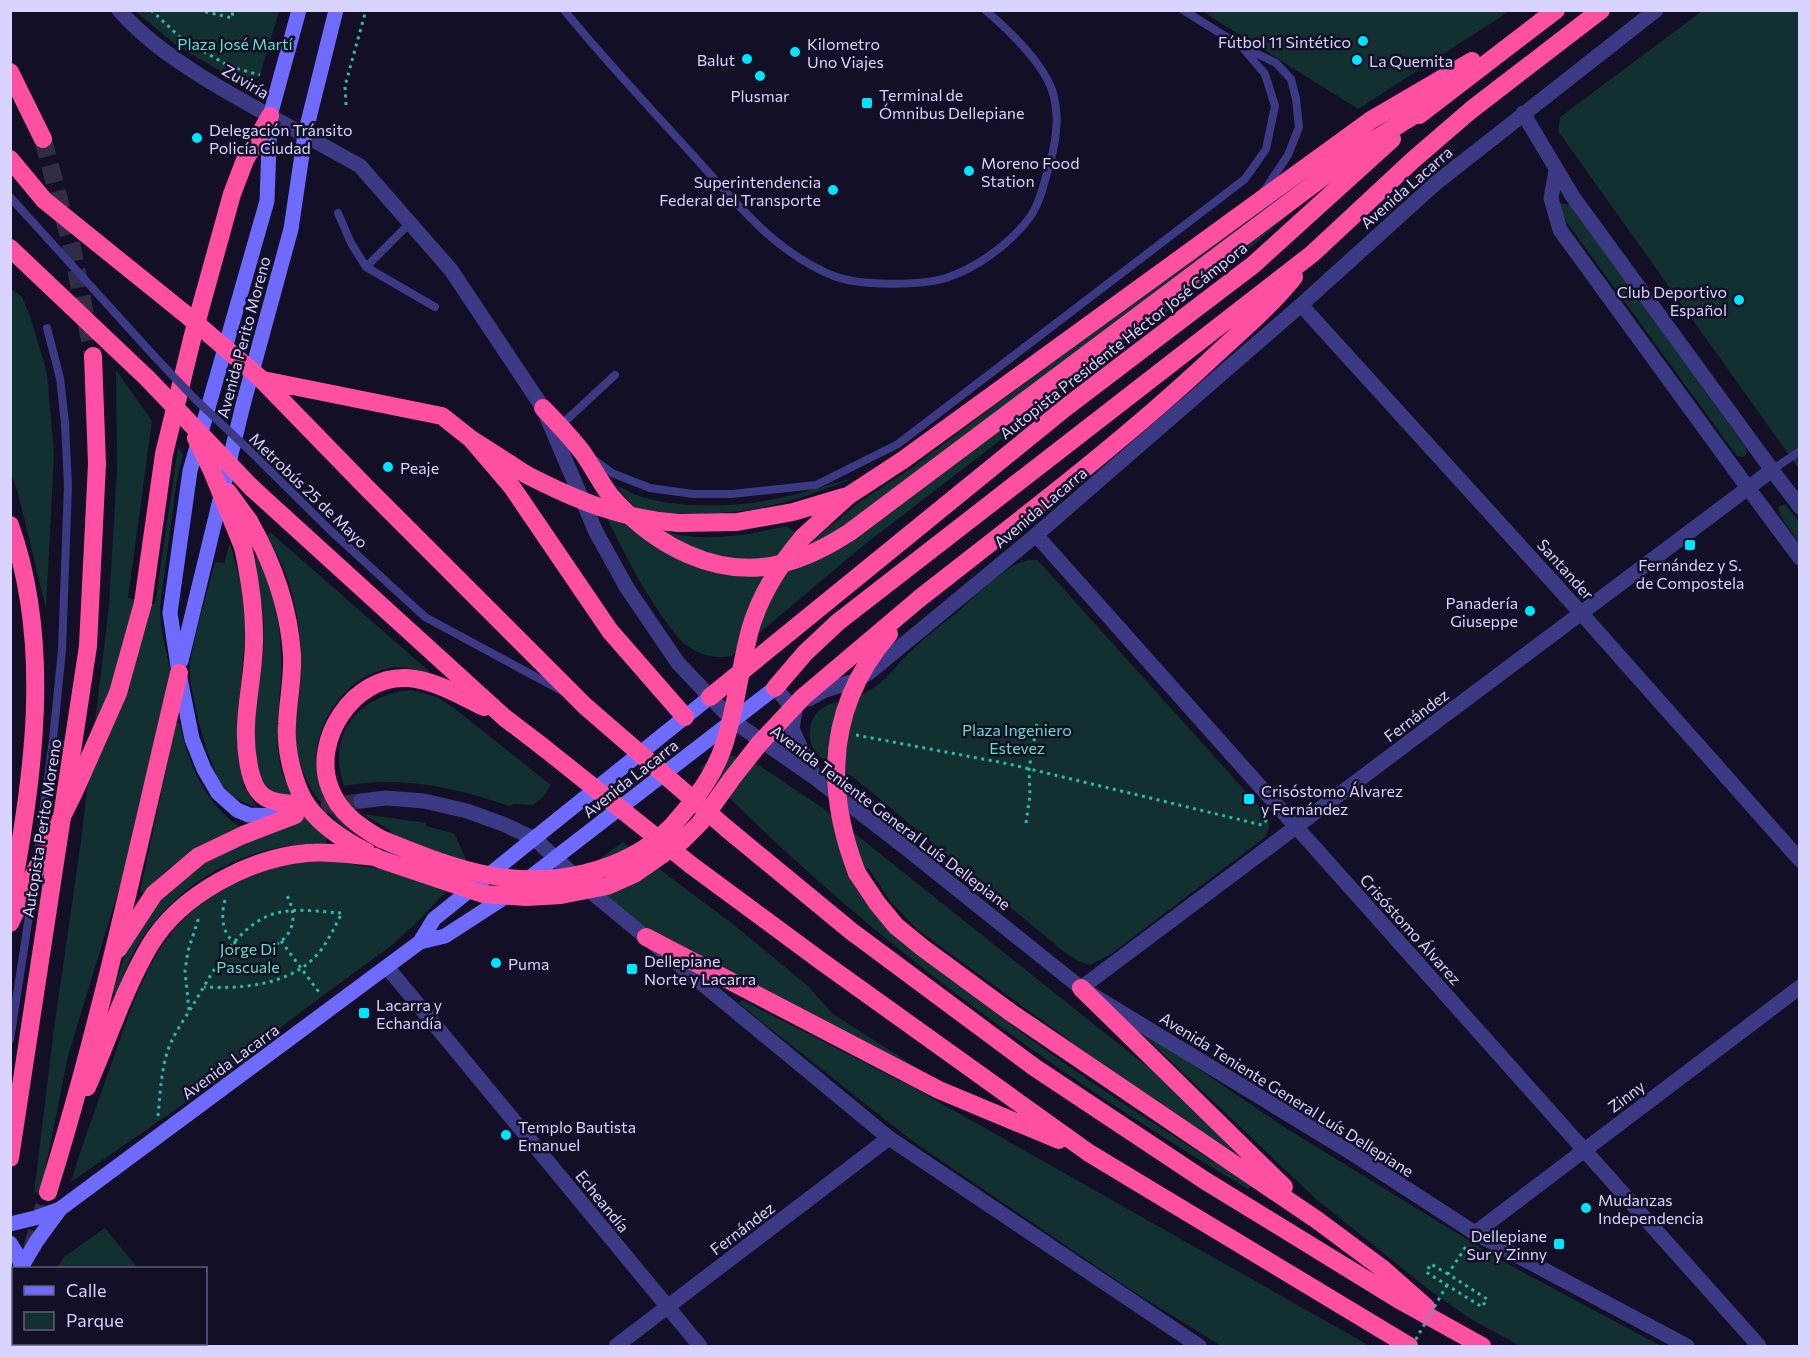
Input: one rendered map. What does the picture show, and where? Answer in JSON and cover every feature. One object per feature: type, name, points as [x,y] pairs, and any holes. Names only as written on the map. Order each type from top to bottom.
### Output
[{"type":"highway","points":[[775,688],[805,653],[837,622],[1312,254],[1463,117],[1601,10]]},
{"type":"highway","points":[[505,718],[431,683],[406,678],[379,683],[359,695],[342,711],[330,735],[326,753],[326,770],[330,790],[348,817],[358,826],[381,839],[459,868],[491,876],[556,880],[601,869],[652,843],[670,828],[712,775],[724,745],[751,628],[760,604],[781,563],[803,537],[842,502],[1371,120],[1551,14]]},
{"type":"highway","name":"Autopista Presidente Héctor José Cámpora","points":[[710,697],[1065,408],[1253,265],[1427,107],[1551,14]]},
{"type":"highway","points":[[10,72],[43,139]]},
{"type":"highway","points":[[543,408],[581,451],[608,493],[621,507],[655,535],[694,558],[730,567],[758,568],[806,556],[850,532],[1362,147],[1427,107]]},
{"type":"highway","points":[[10,922],[75,790],[118,693],[143,603],[164,454],[193,335],[232,194],[245,160],[270,116]]},
{"type":"highway","points":[[10,159],[44,200],[262,379],[374,495],[582,703],[726,828],[851,931],[1034,1067],[1204,1180],[1401,1301],[1482,1347]]},
{"type":"highway","points":[[10,248],[148,379],[252,489],[505,718],[690,865],[1089,1153],[1410,1347]]},
{"type":"highway","points":[[212,471],[249,521],[265,549],[279,585],[285,609],[292,664],[287,745],[298,785],[308,807],[332,831],[378,858],[483,894],[526,897],[561,895],[607,886],[634,874],[683,840],[700,823],[759,744],[803,697],[920,598],[1116,444],[1164,403],[1276,299],[1312,254]]},
{"type":"highway","name":"Autopista Perito Moreno","points":[[10,1158],[88,646],[97,464],[93,356]]},
{"type":"highway","points":[[262,379],[442,416],[471,439],[527,475],[567,496],[618,514],[650,521],[737,522],[842,502]]},
{"type":"highway","points":[[189,423],[212,471],[243,547],[251,585],[254,646],[245,716],[248,760],[254,784],[260,793],[294,812]]},
{"type":"highway","points":[[471,439],[512,487],[610,631],[685,717]]},
{"type":"highway","name":"Autopista Perito Moreno","points":[[10,525],[16,539],[31,611],[35,691],[24,827],[10,902]]},
{"type":"highway","points":[[920,598],[879,646],[862,673],[844,714],[836,752],[837,803],[847,847],[857,873],[877,903],[896,926],[923,948],[1010,1012],[1317,1220],[1383,1269],[1455,1331]]},
{"type":"highway","points":[[48,1192],[66,1135],[110,961],[179,673]]},
{"type":"highway","points":[[110,961],[154,894],[199,855],[294,812]]},
{"type":"highway","points":[[66,1135],[138,967],[151,943],[173,916],[194,898],[227,876],[259,863],[308,853],[339,853],[378,858]]},
{"type":"highway","points":[[646,937],[939,1090],[1089,1153]]},
{"type":"highway","points":[[1081,988],[1317,1220]]},
{"type":"main road","points":[[294,812],[249,815],[237,810],[218,793],[204,769],[192,739],[170,613],[190,471],[267,201],[270,116],[299,10]]},
{"type":"main road","name":"Avenida Perito Moreno","points":[[179,673],[190,617],[243,405],[291,229],[305,135],[338,12]]},
{"type":"main road","name":"Avenida Lacarra","points":[[420,942],[445,936],[502,898],[775,688]]},
{"type":"main road","name":"Avenida Lacarra","points":[[10,1224],[60,1209],[387,967],[420,942],[434,919],[710,697]]},
{"type":"main road","name":"Avenida Lacarra","points":[[22,1267],[36,1242],[60,1209]]},
{"type":"main road","points":[[10,1243],[22,1267]]},
{"type":"street","name":"Zuviría","points":[[119,10],[132,25],[176,58],[270,116]]},
{"type":"street","name":"Avenida Lacarra","points":[[795,710],[825,690],[845,686],[870,672],[1036,535],[1301,305],[1436,183],[1656,10]]},
{"type":"street","points":[[1523,113],[1556,171],[1587,216],[1800,507]]},
{"type":"street","name":"Avenida Teniente General Luís Dellepiane","points":[[270,116],[360,166],[451,270],[543,408],[596,532],[622,579],[678,663],[733,721],[814,777],[916,855],[1081,988],[1347,1150],[1474,1233],[1687,1347]]},
{"type":"street","points":[[1556,171],[1551,198],[1560,230],[1800,558]]},
{"type":"street","name":"Santander","points":[[1301,305],[1581,613],[1800,860]]},
{"type":"street","name":"Fernández","points":[[1081,988],[1772,470]]},
{"type":"street","name":"Crisóstomo Álvarez","points":[[1036,535],[1759,1347]]},
{"type":"street","points":[[775,688],[795,710],[792,729],[794,738],[814,777]]},
{"type":"street","points":[[361,801],[386,798],[424,801],[467,811],[535,839],[596,896],[889,1138],[1198,1347]]},
{"type":"street","name":"Echeandía","points":[[387,967],[700,1347]]},
{"type":"street","name":"Zinny","points":[[1474,1233],[1800,987]]},
{"type":"street","name":"Fernández","points":[[616,1347],[889,1138]]},
{"type":"lane","points":[[564,10],[605,60],[766,234],[802,260],[835,277],[876,284],[946,278],[974,265],[1004,244],[1030,216],[1043,186],[1053,151],[1056,120],[1052,90],[1035,62],[1009,30],[985,10]]},
{"type":"lane","points":[[1183,10],[1241,46],[1276,63],[1291,79],[1299,127],[1288,155],[1256,203]]},
{"type":"lane","points":[[581,451],[612,473],[650,488],[693,494],[732,494],[816,485],[898,444],[1245,179],[1266,149],[1275,106],[1265,74],[1241,46]]},
{"type":"lane","name":"Metrobús 25 de Mayo","points":[[10,197],[193,397],[331,531],[425,617],[582,703]]},
{"type":"lane","points":[[338,213],[351,243],[366,267],[435,307]]},
{"type":"lane","points":[[366,267],[411,222]]},
{"type":"lane","points":[[10,1040],[52,752],[62,650],[68,486],[67,454],[60,378],[47,328]]},
{"type":"lane","points":[[560,426],[615,375]]},
{"type":"lane","points":[[1772,470],[1800,452]]},
{"type":"path","points":[[151,10],[183,40],[231,67],[260,75]]},
{"type":"path","points":[[198,10],[232,18],[234,10]]},
{"type":"path","points":[[346,105],[345,86],[366,10]]},
{"type":"path","points":[[1026,823],[1030,795],[1029,770],[1033,753],[1032,743],[1037,724]]},
{"type":"path","points":[[850,735],[892,741],[1029,770],[1262,825],[1277,808]]},
{"type":"path","points":[[225,900],[222,922],[227,933],[235,943],[255,951],[267,949],[281,942],[291,926],[293,910],[285,892]]},
{"type":"path","points":[[155,1139],[165,1061],[173,1038],[204,987],[235,943],[255,923],[273,914],[293,910],[342,913],[320,951],[301,969],[255,985],[227,988],[204,987]]},
{"type":"path","points":[[189,1012],[185,971],[188,951],[200,912]]},
{"type":"path","points":[[281,942],[331,1009]]},
{"type":"path","points":[[1448,1274],[1474,1233]]},
{"type":"path","points":[[1431,1264],[1487,1299],[1482,1307],[1447,1285],[1426,1272],[1431,1264]]},
{"type":"path","points":[[1410,1347],[1447,1285]]},
{"type":"green space","name":"La Quemita","points":[[1202,10],[1510,11],[1358,109]]},
{"type":"green space","name":"Plaza José Martí","points":[[135,11],[279,11],[260,75],[250,82],[236,80],[177,46]]},
{"type":"green space","name":"Club Deportivo Español","points":[[1702,11],[1799,11],[1799,469],[1558,131],[1560,117]]},
{"type":"green space","points":[[1374,129],[1375,131],[860,515],[811,547],[754,561],[702,554],[665,535],[615,485],[641,497],[674,504],[723,505],[780,498],[854,478],[810,495],[767,506],[724,513],[676,513],[670,533],[713,537],[786,526],[810,543],[861,501],[913,467],[1066,352]]},
{"type":"green space","points":[[1561,203],[1570,205],[1746,448],[1747,452],[1744,457],[1737,456],[1562,216],[1559,206]]},
{"type":"green space","points":[[1298,207],[1251,247],[859,549],[732,656],[704,655],[689,647],[676,635],[641,583],[594,491],[668,554],[781,572]]},
{"type":"green space","points":[[11,289],[22,297],[47,373],[54,454],[46,609],[18,493],[11,474]]},
{"type":"green space","points":[[116,370],[152,421],[128,598],[155,604],[178,448],[183,454],[177,479],[160,606],[161,627],[171,675],[137,830],[68,1056],[41,1191],[34,1193],[53,1036],[81,841],[109,605],[117,469]]},
{"type":"green space","points":[[1785,504],[1799,522],[1799,543],[1781,517],[1778,507]]},
{"type":"green space","points":[[270,532],[431,673],[430,675],[403,667],[380,670],[363,678],[348,689],[326,720],[319,738],[318,775],[328,802],[355,837],[321,803],[312,790],[299,761],[295,728],[300,678],[299,631],[289,583],[267,536]]},
{"type":"green space","points":[[230,543],[241,583],[246,630],[237,723],[237,747],[244,787],[257,807],[234,797],[217,777],[200,726],[190,675],[195,638],[215,562],[224,563]]},
{"type":"green space","points":[[257,557],[270,588],[278,622],[281,658],[277,737],[279,759],[286,782],[294,797],[327,838],[326,843],[270,849],[219,869],[196,883],[156,920],[139,943],[116,994],[112,992],[129,944],[156,903],[191,869],[262,836],[270,792],[261,775],[254,737],[264,635],[254,558]]},
{"type":"green space","name":"Plaza Ingeniero Estevez","points":[[1028,560],[1037,560],[1043,566],[1266,814],[1269,823],[1265,837],[1111,954],[1090,965],[1078,961],[1063,951],[852,776],[822,759],[812,746],[810,738],[813,719],[824,707],[859,696],[874,688],[921,642],[990,583],[1009,568]]},
{"type":"green space","points":[[411,690],[437,697],[454,708],[551,785],[543,797],[533,805],[514,804],[510,806],[428,785],[386,782],[344,786],[340,767],[340,749],[351,720],[376,700],[392,693]]},
{"type":"green space","points":[[176,723],[180,723],[193,768],[200,783],[219,808],[242,828],[182,859],[164,872],[144,893],[140,892]]},
{"type":"green space","points":[[733,756],[754,762],[824,809],[1179,1092],[1237,1152],[1229,1149],[1116,1074],[919,931],[890,901],[868,868],[851,879],[861,896],[885,926],[914,951],[1067,1065],[1254,1186],[1248,1189],[1101,1097],[1030,1048],[891,943],[761,829],[700,768],[712,758]]},
{"type":"green space","name":"Jorge Di Pascuale","points":[[363,814],[426,823],[426,826],[452,833],[466,859],[461,876],[392,945],[298,1014],[185,1103],[71,1182],[125,1024],[147,972],[161,947],[176,928],[212,896],[234,883],[280,866],[328,861],[378,869],[391,831]]},
{"type":"green space","points":[[623,842],[734,925],[808,986],[833,1014],[930,1076],[647,928],[627,915],[589,880],[591,865]]},
{"type":"green space","points":[[742,1000],[914,1088],[1370,1346],[1221,1346],[1131,1290],[911,1140],[757,1018],[739,1003]]},
{"type":"green space","points":[[1142,1034],[1153,1038],[1284,1127],[1504,1262],[1661,1346],[1520,1346],[1469,1318],[1428,1289],[1316,1199]]},
{"type":"green space","points":[[105,1228],[135,1265],[134,1267],[58,1267],[64,1257]]},
{"type":"tunnel","points":[[43,139],[72,248],[93,356]]},
{"type":"tunnel","points":[[301,813],[323,806],[361,801]]},
{"type":"tunnel","points":[[294,804],[323,806]]},
{"type":"tunnel","points":[[32,1249],[48,1192]]},
{"type":"place","name":"Fútbol 11 Sintético","points":[[1363,41]]},
{"type":"place","name":"Kilometro Uno Viajes","points":[[795,52]]},
{"type":"place","name":"Balut","points":[[747,59]]},
{"type":"place","name":"La Quemita","points":[[1357,60]]},
{"type":"place","name":"Plusmar","points":[[760,76]]},
{"type":"place","name":"Terminal de Ómnibus Dellepiane","points":[[867,103]]},
{"type":"place","name":"Delegación Tránsito Policía Ciudad","points":[[197,138]]},
{"type":"place","name":"Moreno Food Station","points":[[969,171]]},
{"type":"place","name":"Superintendencia Federal del Transporte","points":[[833,190]]},
{"type":"place","name":"Club Deportivo Español","points":[[1739,300]]},
{"type":"place","name":"Peaje","points":[[388,467]]},
{"type":"place","name":"Fernández y S. de Compostela","points":[[1690,545]]},
{"type":"place","name":"Panadería Giuseppe","points":[[1530,611]]},
{"type":"place","name":"Crisóstomo Álvarez y Fernández","points":[[1249,799]]},
{"type":"place","name":"Puma","points":[[496,963]]},
{"type":"place","name":"Dellepiane Norte y Lacarra","points":[[632,969]]},
{"type":"place","name":"Lacarra y Echandía","points":[[364,1013]]},
{"type":"place","name":"Templo Bautista Emanuel","points":[[506,1135]]},
{"type":"place","name":"Mudanzas Independencia","points":[[1586,1208]]},
{"type":"place","name":"Dellepiane Sur y Zinny","points":[[1559,1244]]}]
